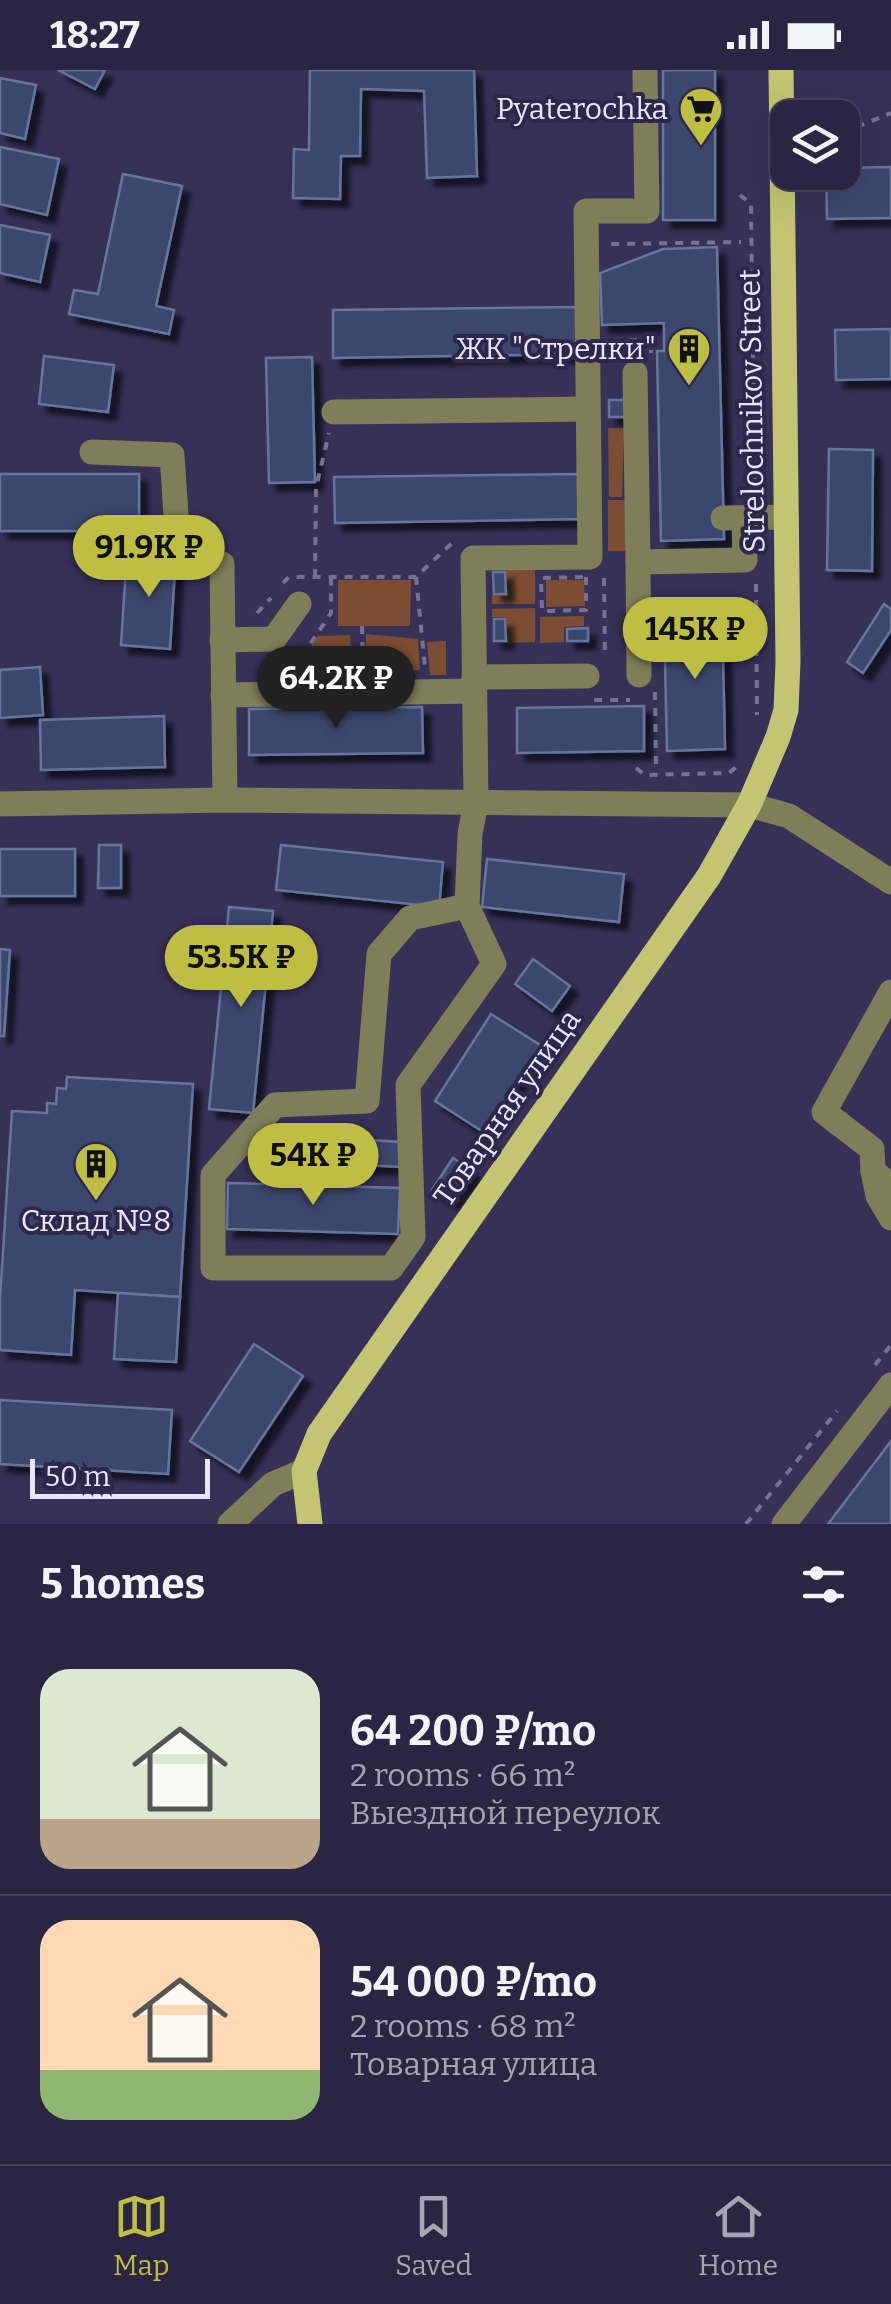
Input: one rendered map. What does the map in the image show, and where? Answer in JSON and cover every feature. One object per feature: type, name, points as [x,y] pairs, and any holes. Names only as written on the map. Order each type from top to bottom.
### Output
[{"type":"main road","name":"Strelochnikov Street","points":[[749,805],[786,710],[780,70]]},
{"type":"main road","name":"Товарная улица","points":[[304,1470],[319,1434],[709,876],[749,805]]},
{"type":"main road","points":[[304,1470],[310,1524]]},
{"type":"street","points":[[467,906],[410,918],[379,954],[366,1100],[274,1105],[212,1175],[213,1268],[391,1268],[413,1238],[408,1086],[494,964],[467,906],[470,834],[476,802],[472,558],[590,557],[586,212],[647,211],[645,70]]},
{"type":"street","points":[[635,373],[638,562],[647,678]]},
{"type":"street","points":[[334,412],[588,409]]},
{"type":"street","points":[[92,452],[172,455],[178,545],[222,564],[228,640],[223,694],[224,800]]},
{"type":"street","points":[[638,562],[745,560],[738,523],[786,522]]},
{"type":"street","points":[[228,640],[274,639],[299,604]]},
{"type":"street","points":[[223,694],[596,682]]},
{"type":"street","points":[[0,804],[224,800],[749,805],[789,816],[888,874]]},
{"type":"street","points":[[891,992],[824,1112],[872,1149],[882,1178],[878,1196],[891,1218]]},
{"type":"street","points":[[784,1524],[880,1378]]},
{"type":"street","points":[[230,1524],[272,1484],[304,1470]]},
{"type":"path","points":[[860,126],[891,114]]},
{"type":"path","points":[[738,523],[751,204],[740,194]]},
{"type":"path","points":[[315,577],[316,488],[334,412]]},
{"type":"path","points":[[228,640],[289,576],[416,578],[454,542]]},
{"type":"path","points":[[604,567],[605,656]]},
{"type":"path","points":[[287,670],[298,662],[331,614],[330,577]]},
{"type":"path","points":[[586,577],[586,610],[542,611],[542,578],[586,577]]},
{"type":"path","points":[[416,578],[427,681]]},
{"type":"path","points":[[756,584],[758,730]]},
{"type":"path","points":[[362,626],[363,682]]},
{"type":"path","points":[[647,678],[656,767]]},
{"type":"path","points":[[596,682],[605,700]]},
{"type":"path","points":[[636,768],[645,775],[729,773]]},
{"type":"path","points":[[880,1378],[891,1346]]},
{"type":"path","points":[[746,1524],[844,1402]]},
{"type":"shaded area","points":[[608,428],[624,428],[622,497],[609,497]]},
{"type":"shaded area","points":[[608,500],[626,500],[626,551],[608,551]]},
{"type":"shaded area","points":[[506,570],[535,570],[535,604],[492,604],[492,595],[506,595]]},
{"type":"shaded area","points":[[338,580],[411,580],[410,626],[338,626]]},
{"type":"shaded area","points":[[546,580],[584,580],[585,606],[546,607]]},
{"type":"shaded area","points":[[535,608],[535,642],[507,643],[506,617],[492,617],[492,609]]},
{"type":"shaded area","points":[[584,616],[584,626],[564,627],[564,642],[540,643],[540,617]]},
{"type":"shaded area","points":[[366,634],[418,639],[420,670],[366,671]]},
{"type":"shaded area","points":[[350,635],[351,654],[360,655],[360,672],[300,672],[300,662],[318,636]]},
{"type":"shaded area","points":[[446,641],[446,675],[430,675],[427,642]]},
{"type":"building","points":[[58,70],[105,70],[95,89]]},
{"type":"building","points":[[310,70],[474,70],[477,176],[427,178],[424,91],[361,89],[360,156],[341,156],[340,199],[293,198],[294,149],[309,150]]},
{"type":"building","points":[[663,70],[715,70],[715,220],[663,220]]},
{"type":"building","points":[[0,78],[36,85],[25,139],[0,133]]},
{"type":"building","points":[[0,147],[59,159],[47,215],[0,204]]},
{"type":"building","points":[[891,167],[891,218],[827,219],[826,190],[860,190],[860,168]]},
{"type":"building","points":[[123,174],[182,186],[156,306],[174,310],[169,334],[69,314],[74,290],[98,294]]},
{"type":"building","points":[[0,225],[50,235],[40,282],[0,273]]},
{"type":"building","name":"ЖК \"Стрелки\"","points":[[717,247],[724,539],[661,541],[657,351],[664,351],[664,323],[602,325],[600,273],[663,249]]},
{"type":"building","points":[[580,307],[580,354],[333,358],[333,310]]},
{"type":"building","points":[[891,329],[891,379],[836,380],[835,330]]},
{"type":"building","points":[[44,356],[114,365],[108,412],[39,404]]},
{"type":"building","points":[[312,357],[315,482],[269,483],[266,358]]},
{"type":"building","points":[[609,400],[626,400],[626,417],[609,417]]},
{"type":"building","points":[[829,449],[873,450],[872,571],[827,570]]},
{"type":"building","points":[[0,474],[139,474],[139,531],[0,531]]},
{"type":"building","points":[[582,474],[583,519],[335,523],[334,477]]},
{"type":"building","points":[[127,551],[176,554],[170,649],[121,645]]},
{"type":"building","points":[[493,572],[505,572],[506,594],[494,594]]},
{"type":"building","points":[[884,604],[891,609],[891,630],[863,673],[847,662]]},
{"type":"building","points":[[722,610],[725,749],[667,751],[664,616]]},
{"type":"building","points":[[494,619],[505,619],[506,641],[494,641]]},
{"type":"building","points":[[588,628],[588,641],[567,641],[567,629]]},
{"type":"building","points":[[40,667],[43,715],[0,718],[0,670]]},
{"type":"building","points":[[644,706],[644,751],[517,753],[517,708]]},
{"type":"building","points":[[422,707],[423,753],[249,755],[249,709]]},
{"type":"building","points":[[164,716],[165,767],[41,770],[40,720]]},
{"type":"building","points":[[99,845],[121,845],[121,888],[98,888]]},
{"type":"building","points":[[281,845],[443,862],[439,907],[276,890]]},
{"type":"building","points":[[0,849],[75,849],[75,896],[0,896]]},
{"type":"building","points":[[487,859],[624,874],[619,922],[482,907]]},
{"type":"building","points":[[229,907],[273,911],[253,1113],[209,1109]]},
{"type":"building","points":[[0,949],[10,950],[4,1036],[0,1036]]},
{"type":"building","points":[[533,959],[570,986],[552,1011],[515,984]]},
{"type":"building","points":[[491,1014],[540,1045],[485,1133],[435,1101]]},
{"type":"building","name":"Склад №8","points":[[67,1077],[193,1084],[180,1297],[75,1290],[71,1355],[0,1350],[12,1111],[47,1113],[47,1103],[56,1104],[57,1088],[66,1089]]},
{"type":"building","points":[[266,1134],[402,1142],[401,1167],[265,1160]]},
{"type":"building","points":[[453,1158],[472,1171],[450,1202],[432,1190]]},
{"type":"building","points":[[228,1183],[400,1188],[398,1234],[227,1229]]},
{"type":"building","points":[[118,1293],[180,1297],[176,1362],[114,1359]]},
{"type":"building","points":[[254,1344],[303,1376],[239,1472],[190,1441]]},
{"type":"building","points":[[0,1400],[172,1410],[168,1474],[0,1464]]},
{"type":"building","points":[[891,1441],[891,1524],[828,1524],[882,1453]]},
{"type":"place","name":"Pyaterochka","points":[[701,147]]},
{"type":"place","name":"ЖК \"Стрелки\"","points":[[689,387]]},
{"type":"place","name":"Склад №8","points":[[96,1202]]}]
